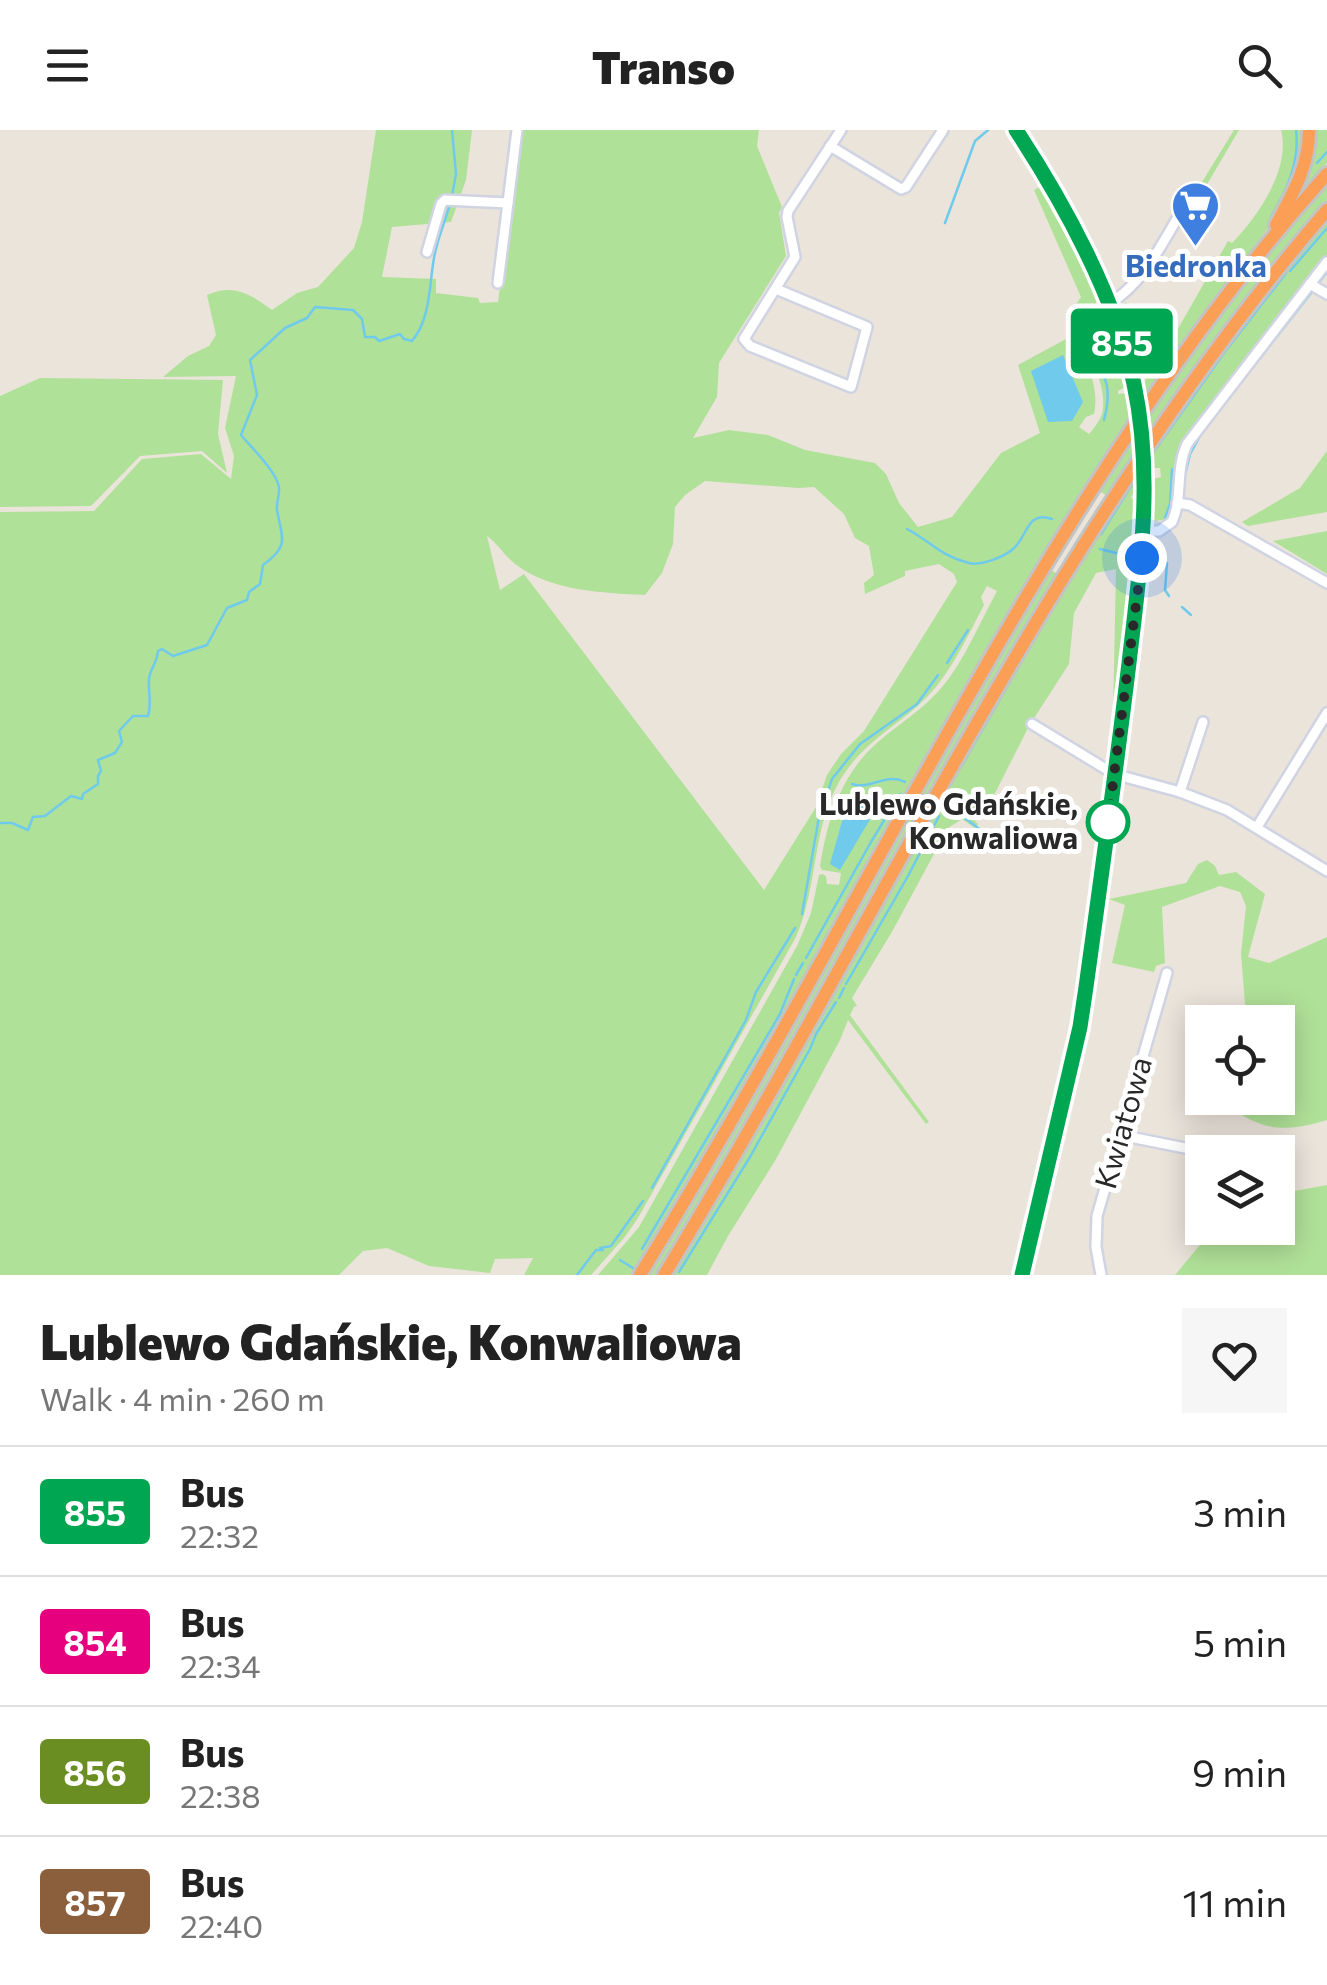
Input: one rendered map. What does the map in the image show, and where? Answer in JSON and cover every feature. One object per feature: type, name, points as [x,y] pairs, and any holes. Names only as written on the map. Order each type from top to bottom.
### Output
[{"type":"highway","points":[[1266,246],[1298,185],[1309,151],[1309,130]]},
{"type":"highway","points":[[640,1275],[752,1087],[934,757],[1093,487],[1163,382],[1266,246],[1327,174]]},
{"type":"highway","points":[[664,1275],[1072,562],[1185,391],[1327,210]]},
{"type":"main road","points":[[1016,130],[1055,194],[1109,304],[1135,387],[1146,479],[1145,531],[1080,1027],[1022,1275]]},
{"type":"street","points":[[498,283],[517,130]]},
{"type":"street","points":[[776,289],[867,326],[852,387],[750,346],[744,339],[795,257],[787,214],[840,130]]},
{"type":"street","points":[[830,146],[901,189],[942,130]]},
{"type":"street","points":[[426,252],[445,200],[508,203]]},
{"type":"street","points":[[1109,304],[1138,282],[1183,209]]},
{"type":"street","points":[[1145,531],[1164,529],[1172,522],[1179,469],[1187,444],[1327,262]]},
{"type":"street","points":[[1310,284],[1327,294]]},
{"type":"street","points":[[1177,504],[1190,505],[1327,583]]},
{"type":"street","points":[[1257,827],[1327,714]]},
{"type":"street","points":[[1180,792],[1203,722]]},
{"type":"street","points":[[1032,724],[1114,774],[1180,792],[1226,810],[1327,871]]},
{"type":"street","name":"Kwiatowa","points":[[1101,1275],[1096,1247],[1097,1216],[1167,973]]},
{"type":"street","points":[[1120,1135],[1185,1148]]},
{"type":"green space","points":[[376,130],[472,130],[466,180],[451,222],[392,227],[382,277],[436,279],[436,293],[478,298],[480,303],[498,302],[521,130],[759,130],[757,146],[782,207],[779,213],[786,256],[719,363],[717,397],[693,438],[729,430],[768,435],[805,450],[875,463],[918,527],[952,517],[1001,453],[1040,433],[1018,365],[1066,339],[1068,316],[1081,297],[1034,190],[1043,185],[1048,188],[1099,295],[1081,332],[1095,402],[1094,414],[1079,427],[1089,434],[1101,417],[1103,402],[1090,343],[1093,320],[1101,317],[1109,321],[1131,384],[1118,394],[1132,396],[1151,368],[1139,367],[1122,305],[1126,302],[1147,340],[1175,334],[1228,241],[1232,243],[1242,232],[1270,191],[1281,160],[1281,130],[1305,130],[1302,162],[1277,216],[1108,449],[966,688],[777,1030],[633,1275],[598,1275],[639,1227],[797,946],[811,913],[819,875],[826,876],[827,884],[839,885],[841,873],[822,870],[820,866],[827,831],[845,783],[878,742],[943,686],[997,591],[987,586],[981,597],[984,605],[936,687],[869,745],[839,782],[824,819],[796,937],[638,1218],[591,1275],[524,1275],[533,1258],[495,1259],[490,1273],[429,1266],[387,1248],[363,1251],[339,1275],[0,1275],[0,512],[94,511],[142,459],[201,454],[231,479],[234,456],[225,428],[236,376],[163,377],[188,356],[209,346],[216,335],[207,295],[233,290],[272,310],[297,293],[318,287],[354,248],[362,222]],"holes":[[[705,481],[814,487],[844,514],[855,538],[869,546],[874,575],[864,583],[865,594],[905,576],[905,571],[939,564],[954,574],[957,582],[864,731],[827,775],[816,807],[764,890],[524,574],[500,590],[487,536],[515,564],[544,580],[577,589],[645,595],[662,573],[673,544],[675,507]]]},
{"type":"green space","points":[[1234,130],[1239,130],[1193,208],[1188,205]]},
{"type":"green space","points":[[1312,130],[1327,130],[1327,163],[1297,197]]},
{"type":"green space","points":[[1327,179],[1327,203],[1109,497],[1096,489],[1212,321]]},
{"type":"green space","points":[[1327,221],[1327,257],[1189,436],[1172,512],[1162,524],[1162,520],[1153,518],[1154,479],[1161,477],[1160,468],[1153,468],[1140,479],[1131,497],[1142,500],[1142,519],[1119,717],[1113,716],[1116,569],[1096,573],[1074,613],[1069,664],[1029,726],[987,809],[978,807],[968,814],[978,824],[975,828],[962,819],[948,828],[852,998],[857,1006],[850,1015],[929,1122],[926,1124],[848,1020],[775,1161],[707,1275],[671,1275],[967,750],[1070,578],[1191,394]]},
{"type":"green space","points":[[40,378],[223,380],[218,434],[227,473],[202,451],[140,456],[91,506],[0,507],[0,396]]},
{"type":"green space","points":[[1327,451],[1327,512],[1248,526],[1242,522],[1300,488]]},
{"type":"green space","points":[[1327,531],[1327,574],[1273,541]]},
{"type":"green space","points":[[1048,568],[1059,575],[760,1105],[658,1275],[645,1275]]},
{"type":"green space","points":[[1207,860],[1219,875],[1236,872],[1265,894],[1248,957],[1269,963],[1327,937],[1327,1120],[1282,1128],[1257,1123],[1242,1115],[1295,1115],[1295,1005],[1245,1005],[1241,954],[1246,906],[1240,892],[1220,886],[1162,907],[1165,963],[1156,966],[1154,972],[1112,963],[1125,905],[1109,899],[1186,883],[1198,864]]},
{"type":"green space","points":[[1327,1185],[1327,1275],[1175,1275],[1200,1245],[1295,1245],[1295,1191]]},
{"type":"water","points":[[1063,355],[1083,402],[1072,421],[1048,422],[1031,371]]},
{"type":"water","points":[[851,798],[875,811],[840,870],[830,864]]},
{"type":"waterway","points":[[452,130],[456,174],[452,196]]},
{"type":"waterway","points":[[945,223],[975,141],[988,130]]},
{"type":"waterway","points":[[1271,217],[1291,175],[1296,130]]},
{"type":"waterway","points":[[1317,163],[1327,152]]},
{"type":"waterway","points":[[0,823],[28,830],[33,817],[45,816],[71,796],[82,799],[98,784],[98,760],[115,753],[122,742],[119,731],[133,716],[148,716],[149,679],[158,651],[162,649],[173,656],[207,645],[227,608],[247,600],[249,592],[260,584],[263,565],[281,547],[277,481],[241,435],[257,395],[250,360],[285,328],[307,318],[315,307],[353,310],[362,319],[365,337],[379,341],[400,334],[412,341],[426,312],[435,251],[450,204]]},
{"type":"waterway","points":[[1290,271],[1327,228]]},
{"type":"waterway","points":[[1320,281],[1327,272]]},
{"type":"waterway","points":[[1150,457],[1286,273]]},
{"type":"waterway","points":[[1242,381],[1311,293]]},
{"type":"waterway","points":[[1099,321],[1094,336],[1108,390],[1104,420]]},
{"type":"waterway","points":[[1221,407],[1232,393]]},
{"type":"waterway","points":[[1186,471],[1190,454],[1204,429]]},
{"type":"waterway","points":[[1165,518],[1172,469]]},
{"type":"waterway","points":[[1101,534],[1140,472]]},
{"type":"waterway","points":[[907,529],[951,557],[980,563],[1013,549],[1032,521],[1052,519]]},
{"type":"waterway","points":[[1100,549],[1120,554]]},
{"type":"waterway","points":[[1160,558],[1167,563],[1165,590],[1169,596]]},
{"type":"waterway","points":[[1182,607],[1191,615]]},
{"type":"waterway","points":[[947,663],[968,630]]},
{"type":"waterway","points":[[961,767],[1024,657]]},
{"type":"waterway","points":[[802,914],[819,817],[832,779],[860,744],[917,704],[938,675]]},
{"type":"waterway","points":[[852,784],[892,779],[905,782]]},
{"type":"waterway","points":[[806,958],[900,794]]},
{"type":"waterway","points":[[946,804],[998,843]]},
{"type":"waterway","points":[[846,984],[939,816]]},
{"type":"waterway","points":[[652,1188],[746,1020],[756,992],[795,928]]},
{"type":"waterway","points":[[796,975],[803,963]]},
{"type":"waterway","points":[[642,1249],[780,1014],[794,979]]},
{"type":"waterway","points":[[839,998],[844,988]]},
{"type":"waterway","points":[[679,1272],[750,1157],[836,1002]]},
{"type":"waterway","points":[[600,1248],[611,1246],[643,1201]]},
{"type":"waterway","points":[[577,1275],[596,1250],[603,1250]]},
{"type":"waterway","points":[[620,1260],[633,1268]]},
{"type":"bus line","name":"855","points":[[1016,130],[1070,221],[1109,304],[1132,370],[1140,410],[1146,488],[1145,531],[1080,1027],[1022,1275]]},
{"type":"place","name":"Biedronka","points":[[1196,248]]},
{"type":"place","name":"Lublewo Gdańskie, Konwaliowa","points":[[1108,822]]},
{"type":"route","points":[[1108,822],[1142,558]]}]
